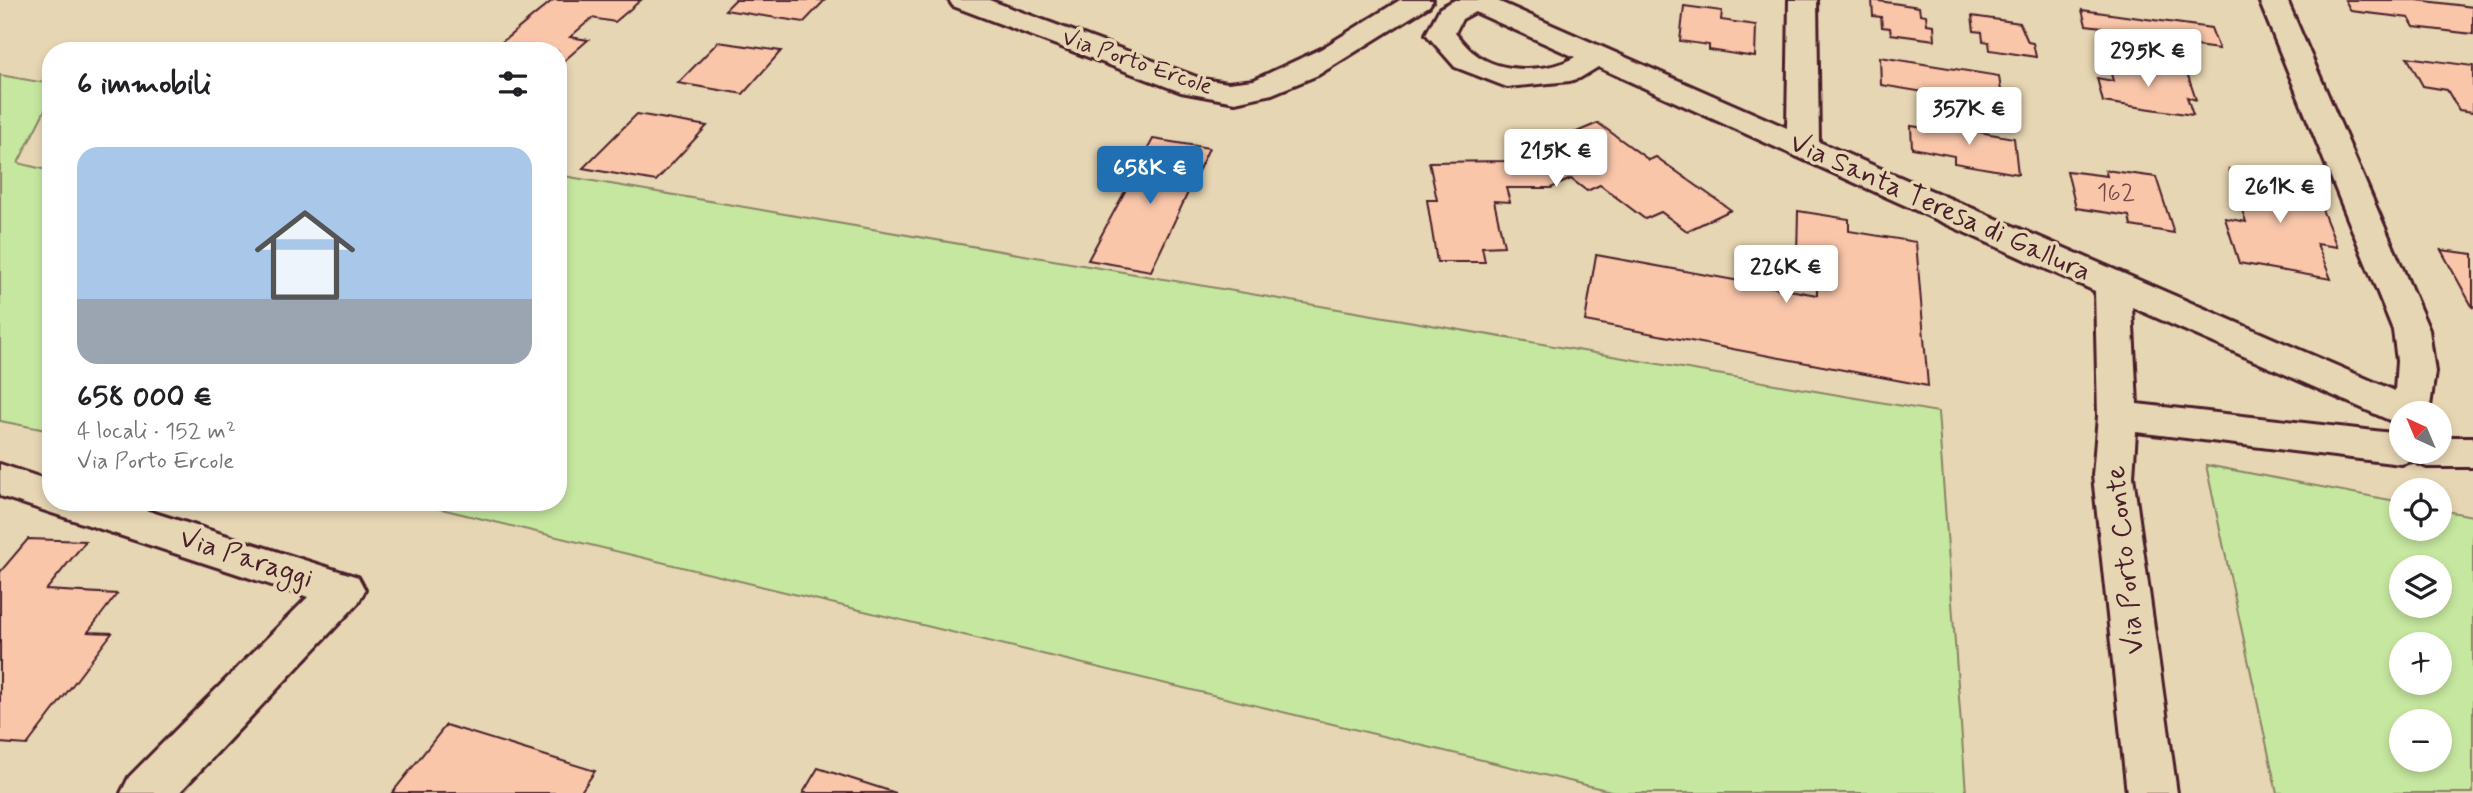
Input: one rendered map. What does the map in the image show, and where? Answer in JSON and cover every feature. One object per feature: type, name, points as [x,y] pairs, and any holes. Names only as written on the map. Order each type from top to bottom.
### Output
[{"type":"street","name":"Via Porto Ercole","points":[[963,0],[1177,81],[1223,92],[1247,91],[1272,85],[1419,0]]},
{"type":"street","points":[[1473,0],[1450,15],[1440,34],[1465,61],[1507,78],[1570,72],[1596,56]]},
{"type":"street","name":"Via Santa Teresa di Gallura","points":[[1473,0],[2113,285],[2389,404]]},
{"type":"street","points":[[1803,0],[1803,147]]},
{"type":"street","points":[[2273,0],[2411,330],[2416,363],[2413,401]]},
{"type":"street","name":"Via Porto Conte","points":[[2113,285],[2118,416],[2113,476],[2152,793]]},
{"type":"street","points":[[2118,416],[2389,448]]},
{"type":"street","points":[[2452,429],[2473,437]]},
{"type":"street","points":[[2452,452],[2473,452]]},
{"type":"street","points":[[0,481],[42,494]]},
{"type":"street","name":"Via Paraggi","points":[[96,511],[343,590],[146,793]]},
{"type":"green space","points":[[0,75],[42,82],[42,116],[18,163],[42,169],[42,429],[0,421]]},
{"type":"green space","points":[[567,177],[1938,412],[1966,793],[1619,793],[449,511],[567,511]]},
{"type":"green space","points":[[2206,465],[2389,500],[2389,541],[2452,541],[2452,512],[2473,516],[2473,793],[2277,793]]},
{"type":"building","points":[[553,0],[641,0],[615,22],[592,18],[570,37],[588,40],[567,58],[567,42],[502,42]]},
{"type":"building","points":[[735,0],[825,0],[804,22],[725,10]]},
{"type":"building","points":[[1872,0],[1919,7],[1920,14],[1926,15],[1927,24],[1934,25],[1935,40],[1891,34],[1890,28],[1882,27],[1881,17],[1873,16]]},
{"type":"building","points":[[2345,0],[2417,0],[2473,7],[2473,34],[2414,27],[2409,18],[2351,11]]},
{"type":"building","points":[[1684,6],[1722,11],[1721,20],[1756,25],[1755,57],[1709,50],[1709,45],[1680,41]]},
{"type":"building","points":[[2082,10],[2211,28],[2219,49],[2105,38],[2102,27],[2086,25]]},
{"type":"building","points":[[1972,16],[2020,23],[2028,42],[2033,43],[2036,57],[1990,50],[1989,42],[1983,41],[1982,32],[1974,31]]},
{"type":"building","points":[[718,42],[781,51],[743,94],[678,83]]},
{"type":"building","points":[[1880,57],[1999,76],[2003,105],[1881,85]]},
{"type":"building","points":[[2407,57],[2473,66],[2473,112],[2459,110],[2447,90],[2423,86]]},
{"type":"building","points":[[2108,62],[2187,73],[2196,100],[2187,97],[2193,115],[2103,102],[2097,78],[2113,81]]},
{"type":"building","points":[[637,114],[707,126],[656,181],[583,168]]},
{"type":"building","points":[[1598,123],[1649,160],[1656,157],[1731,210],[1687,231],[1661,212],[1645,219],[1600,185],[1587,191],[1571,179],[1551,188],[1506,188],[1510,202],[1494,201],[1504,246],[1482,247],[1485,262],[1437,262],[1427,200],[1437,200],[1429,162],[1508,161]]},
{"type":"building","points":[[1938,125],[2014,138],[2018,174],[1954,163],[1954,156],[1912,148],[1911,126],[1938,130]]},
{"type":"building","points":[[1153,139],[1209,148],[1151,271],[1088,260]]},
{"type":"building","points":[[2229,169],[2311,182],[2337,247],[2317,244],[2331,279],[2239,263],[2225,218],[2246,222]]},
{"type":"building","points":[[2105,170],[2156,177],[2174,233],[2131,226],[2129,216],[2076,208],[2067,171],[2107,176]]},
{"type":"building","points":[[1798,211],[1849,219],[1849,231],[1916,242],[1928,386],[1585,321],[1596,255],[1817,295],[1817,259],[1797,255]]},
{"type":"building","points":[[2441,250],[2473,254],[2473,308]]},
{"type":"building","points":[[28,539],[86,541],[46,590],[117,594],[88,632],[112,633],[27,745],[0,743],[0,572]]},
{"type":"building","points":[[446,725],[595,771],[580,793],[392,793]]},
{"type":"building","points":[[818,768],[896,793],[803,793]]}]
